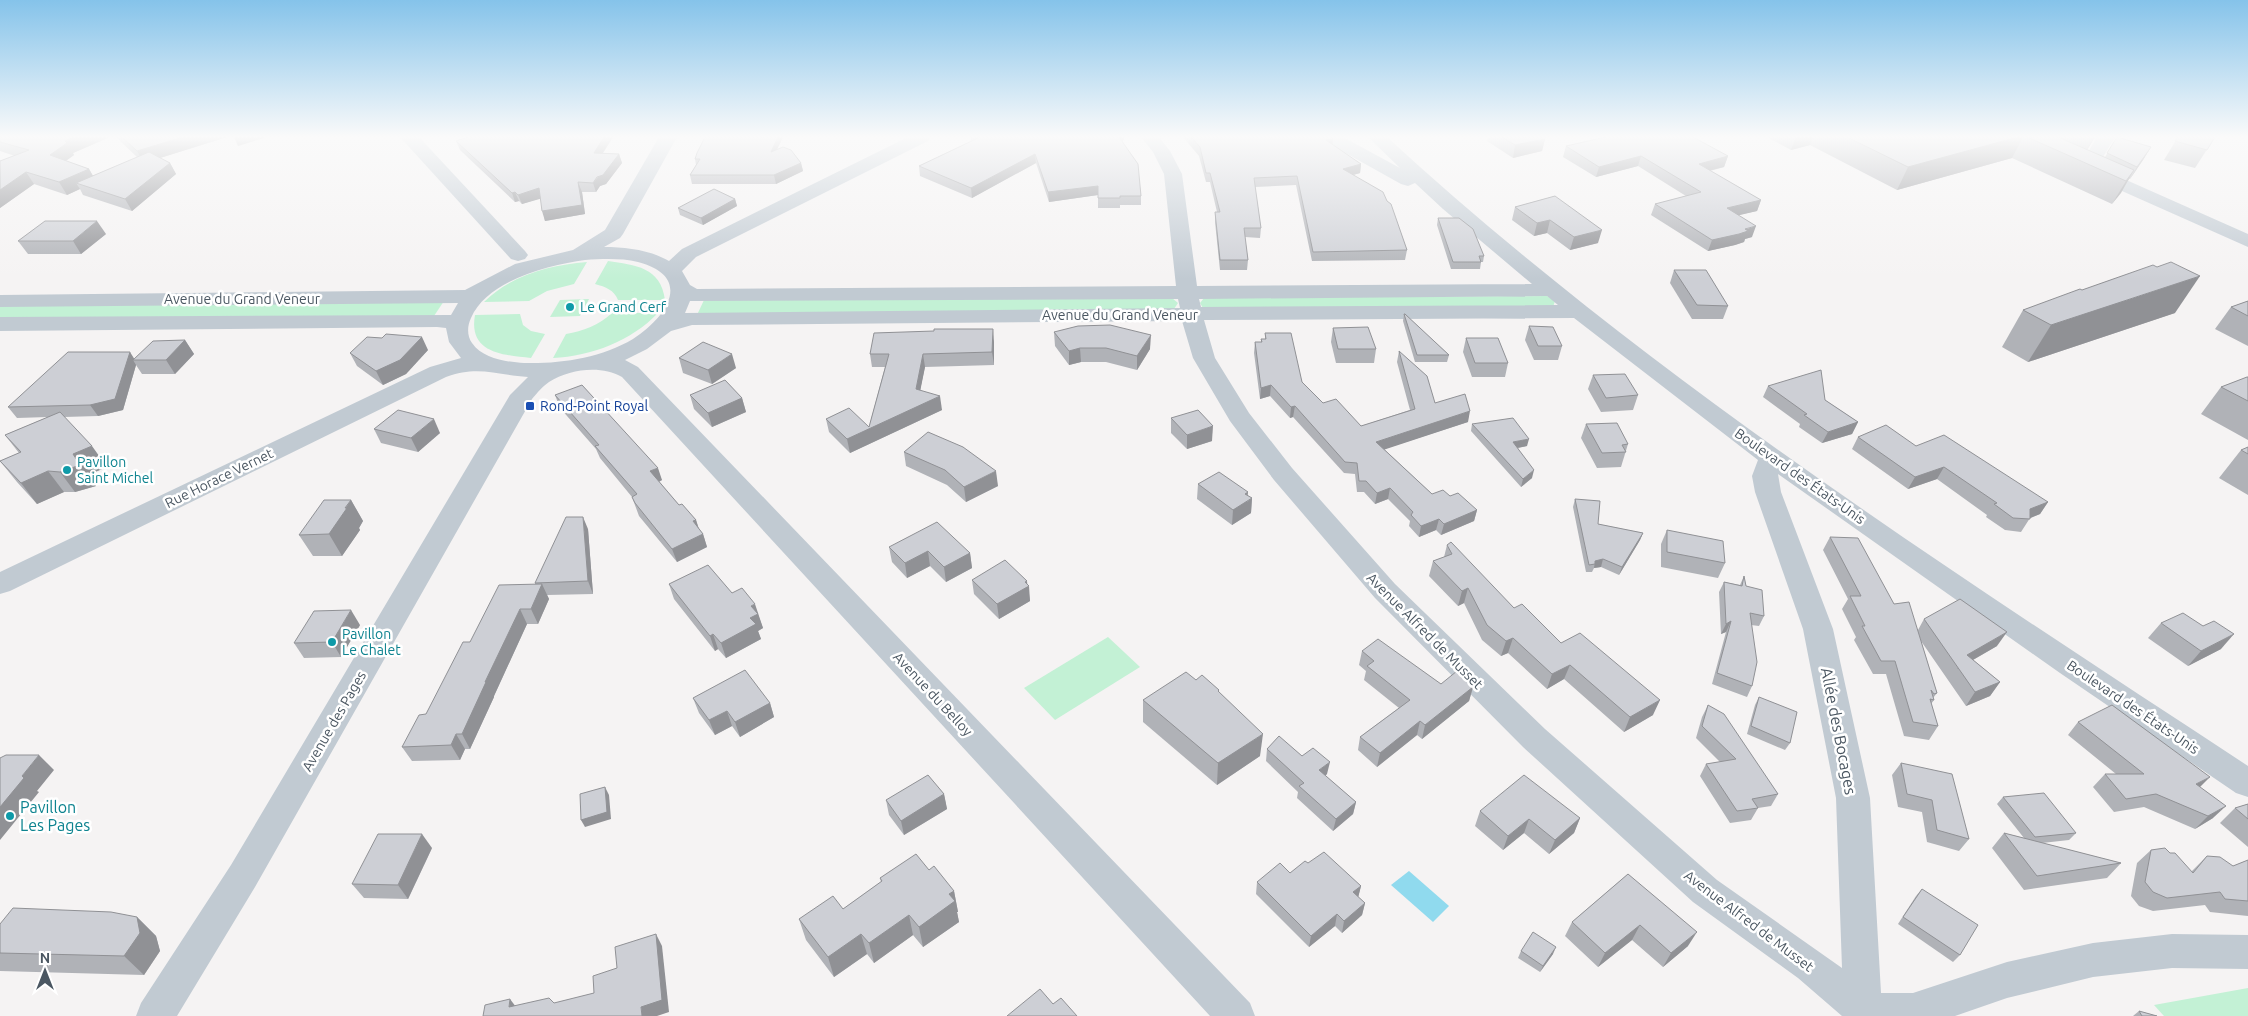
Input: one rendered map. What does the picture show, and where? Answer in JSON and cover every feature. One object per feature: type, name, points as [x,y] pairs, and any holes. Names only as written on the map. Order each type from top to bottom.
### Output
[{"type":"street","points":[[453,184],[518,255],[534,258],[689,253]]},
{"type":"street","points":[[517,382],[488,363],[473,356],[459,335],[467,305],[483,290],[501,279],[522,269],[568,257],[595,246],[613,234],[641,184]]},
{"type":"street","points":[[632,359],[664,326],[678,307],[681,300],[676,280],[678,263],[689,253],[827,184]]},
{"type":"street","name":"Avenue Alfred de Musset","points":[[1174,184],[1189,303],[1204,358],[1239,416],[1283,474],[1385,591],[1513,718],[1632,828],[1705,892],[1811,966],[1864,1014]]},
{"type":"street","points":[[1416,184],[1450,205]]},
{"type":"street","name":"Boulevard des États-Unis","points":[[1428,184],[1578,311],[1776,461],[2071,665],[2248,783]]},
{"type":"street","points":[[2123,184],[2248,241]]},
{"type":"street","points":[[613,234],[613,242],[634,256],[663,266],[676,280]]},
{"type":"street","points":[[501,279],[516,262],[518,255]]},
{"type":"street","name":"Avenue du Grand Veneur","points":[[676,280],[692,295],[701,296],[1578,311]]},
{"type":"street","name":"Avenue du Grand Veneur","points":[[0,301],[460,297],[483,290]]},
{"type":"street","name":"Avenue du Grand Veneur","points":[[664,326],[691,318],[1552,290]]},
{"type":"street","name":"Avenue du Grand Veneur","points":[[0,324],[438,320],[450,321],[459,335]]},
{"type":"street","name":"Rue Horace Vernet","points":[[0,584],[438,372],[456,356],[459,335]]},
{"type":"street","name":"Avenue des Pages","points":[[155,1016],[243,876],[517,382],[540,378],[561,368],[592,362],[616,364],[632,359]]},
{"type":"street","name":"Avenue du Belloy","points":[[632,359],[1236,1016]]},
{"type":"street","points":[[438,372],[458,366],[488,363]]},
{"type":"street","name":"Allée des Bocages","points":[[1776,461],[1768,464],[1765,470],[1768,492],[1818,629],[1853,798],[1861,988],[1864,1014]]},
{"type":"street","points":[[1864,1014],[1913,1012],[2008,980],[2092,960],[2172,951],[2248,952]]},
{"type":"green space","points":[[608,261],[637,266],[652,274],[663,289],[665,300],[618,300],[609,289],[595,284]]},
{"type":"green space","points":[[587,262],[574,284],[547,291],[529,301],[484,302],[506,285],[519,278],[545,269]]},
{"type":"green space","points":[[1547,296],[1555,301],[1553,307],[1203,308],[1200,303],[1204,298]]},
{"type":"green space","points":[[1172,298],[1178,303],[1174,309],[697,315],[704,300]]},
{"type":"green space","points":[[589,299],[580,316],[550,317],[560,300]]},
{"type":"green space","points":[[444,301],[434,316],[0,320],[0,305]]},
{"type":"green space","points":[[612,313],[658,313],[636,332],[610,345],[582,354],[553,358],[566,334],[590,327]]},
{"type":"green space","points":[[520,314],[523,325],[531,331],[545,334],[531,358],[499,353],[482,345],[474,328],[475,315]]},
{"type":"green space","points":[[1108,637],[1140,667],[1055,720],[1024,688]]},
{"type":"green space","points":[[2248,988],[2248,1016],[2164,1016],[2154,1005]]},
{"type":"water","points":[[1409,871],[1449,906],[1433,922],[1391,885]]},
{"type":"building","points":[[0,184],[8,184],[0,190]]},
{"type":"building","points":[[80,184],[143,184],[125,199]]},
{"type":"building","points":[[503,184],[578,184],[582,205],[542,211],[539,188],[518,195],[515,192],[512,193]]},
{"type":"building","points":[[963,184],[978,184],[971,188]]},
{"type":"building","points":[[1045,184],[1140,184],[1141,196],[1098,198],[1098,186],[1048,192]]},
{"type":"building","points":[[1213,184],[1255,184],[1261,228],[1244,228],[1248,260],[1220,260],[1215,212],[1220,212]]},
{"type":"building","points":[[1299,184],[1370,184],[1383,192],[1387,201],[1391,204],[1407,250],[1313,252]]},
{"type":"building","points":[[1688,184],[1734,184],[1761,200],[1727,208],[1756,226],[1745,229],[1748,231],[1739,234],[1712,240],[1655,204],[1701,192]]},
{"type":"building","points":[[714,189],[735,199],[701,218],[678,208]]},
{"type":"building","points":[[1555,196],[1602,230],[1574,237],[1550,220],[1537,223],[1515,207]]},
{"type":"building","points":[[1438,218],[1459,218],[1473,229],[1484,256],[1479,256],[1481,262],[1453,262]]},
{"type":"building","points":[[45,221],[97,221],[73,241],[18,241]]},
{"type":"building","points":[[2171,262],[2200,276],[2051,325],[2023,310],[2153,265],[2157,267]]},
{"type":"building","points":[[1674,270],[1706,270],[1728,306],[1697,305]]},
{"type":"building","points":[[2248,301],[2248,316],[2231,307]]},
{"type":"building","points":[[1405,314],[1449,355],[1417,355]]},
{"type":"building","points":[[1110,325],[1151,335],[1137,356],[1106,348],[1080,348],[1069,351],[1054,332],[1078,326]]},
{"type":"building","points":[[1529,326],[1553,327],[1562,346],[1538,346]]},
{"type":"building","points":[[1368,327],[1376,349],[1338,349],[1333,328]]},
{"type":"building","points":[[934,329],[993,329],[992,352],[923,354],[916,389],[940,396],[847,439],[826,419],[849,408],[869,427],[889,354],[870,354],[874,333],[934,331]]},
{"type":"building","points":[[1265,333],[1291,333],[1302,382],[1323,403],[1336,399],[1361,426],[1415,409],[1399,351],[1427,376],[1435,403],[1465,394],[1470,411],[1376,442],[1432,494],[1443,490],[1450,496],[1458,493],[1477,510],[1444,524],[1439,519],[1421,526],[1411,515],[1413,512],[1390,488],[1377,493],[1366,481],[1359,481],[1357,463],[1345,462],[1295,406],[1291,407],[1271,385],[1261,388],[1255,342],[1262,342],[1261,339],[1266,339]]},
{"type":"building","points":[[386,334],[422,337],[400,360],[376,371],[350,353],[367,337],[382,338]]},
{"type":"building","points":[[1466,338],[1498,338],[1508,363],[1475,363]]},
{"type":"building","points":[[185,340],[166,360],[133,360],[153,341]]},
{"type":"building","points":[[703,342],[732,354],[708,370],[679,358]]},
{"type":"building","points":[[68,352],[130,352],[115,399],[90,405],[8,407]]},
{"type":"building","points":[[1821,370],[1825,400],[1858,422],[1828,432],[1804,415],[1807,414],[1768,386]]},
{"type":"building","points":[[1625,374],[1638,395],[1606,398],[1593,375]]},
{"type":"building","points":[[2248,377],[2248,401],[2221,387]]},
{"type":"building","points":[[725,380],[742,398],[708,413],[690,395]]},
{"type":"building","points":[[582,385],[658,468],[650,471],[679,505],[682,504],[696,520],[693,521],[703,534],[672,549],[635,503],[632,497],[637,494],[595,446],[599,445],[555,395]]},
{"type":"building","points":[[398,410],[434,419],[411,438],[374,429]]},
{"type":"building","points":[[1198,410],[1213,426],[1187,435],[1171,418]]},
{"type":"building","points":[[60,412],[92,446],[73,454],[80,465],[60,472],[48,471],[21,483],[0,461],[21,452],[5,435]]},
{"type":"building","points":[[1513,418],[1529,439],[1513,442],[1534,470],[1523,479],[1472,424]]},
{"type":"building","points":[[1617,423],[1628,444],[1622,445],[1626,452],[1602,453],[1586,424]]},
{"type":"building","points":[[1886,425],[1916,446],[1944,435],[2048,502],[2030,509],[2030,519],[2013,518],[1994,504],[1997,503],[1944,467],[1915,477],[1858,437]]},
{"type":"building","points":[[928,432],[963,447],[996,471],[964,487],[945,470],[904,452]]},
{"type":"building","points":[[2248,447],[2248,454],[2241,450]]},
{"type":"building","points":[[1219,472],[1248,492],[1245,494],[1252,498],[1233,510],[1198,484]]},
{"type":"building","points":[[1575,499],[1600,501],[1598,524],[1643,533],[1622,567],[1603,559],[1589,565]]},
{"type":"building","points":[[324,500],[351,500],[329,534],[299,535]]},
{"type":"building","points":[[566,517],[583,517],[588,581],[535,583]]},
{"type":"building","points":[[937,522],[970,553],[944,567],[928,551],[905,563],[889,547]]},
{"type":"building","points":[[1667,530],[1723,541],[1725,563],[1667,552]]},
{"type":"building","points":[[1830,537],[1858,538],[1894,604],[1909,602],[1937,693],[1934,694],[1931,690],[1934,700],[1930,699],[1938,726],[1913,722],[1895,661],[1881,661],[1862,626],[1865,626],[1850,596],[1861,596]]},
{"type":"building","points":[[1451,542],[1514,608],[1522,604],[1561,643],[1580,633],[1660,700],[1630,717],[1570,665],[1552,674],[1513,638],[1506,641],[1487,625],[1468,588],[1462,591],[1433,561],[1452,554],[1447,545]]},
{"type":"building","points":[[1005,560],[1027,581],[1025,582],[1029,586],[997,604],[972,580]]},
{"type":"building","points":[[708,565],[732,593],[742,588],[755,604],[751,606],[758,614],[750,618],[756,624],[721,643],[713,634],[710,636],[669,584]]},
{"type":"building","points":[[1744,576],[1746,586],[1762,590],[1764,616],[1750,613],[1757,662],[1752,686],[1717,673],[1731,621],[1726,624],[1724,582],[1742,586]]},
{"type":"building","points":[[542,584],[531,609],[520,609],[462,734],[456,734],[451,745],[402,747],[419,715],[426,714],[463,642],[470,642],[499,585]]},
{"type":"building","points":[[1960,599],[2007,632],[1967,655],[2000,682],[1975,692],[1924,619]]},
{"type":"building","points":[[351,610],[332,642],[294,643],[314,611]]},
{"type":"building","points":[[2183,613],[2203,626],[2214,621],[2234,634],[2201,651],[2161,623]]},
{"type":"building","points":[[1378,639],[1441,684],[1457,671],[1473,687],[1425,725],[1420,721],[1380,753],[1360,737],[1410,700],[1367,666],[1374,661],[1362,651]]},
{"type":"building","points":[[745,670],[770,703],[735,722],[727,711],[709,720],[693,698]]},
{"type":"building","points":[[1186,672],[1196,680],[1202,675],[1263,734],[1218,763],[1143,700]]},
{"type":"building","points":[[1759,697],[1797,712],[1790,743],[1751,726]]},
{"type":"building","points":[[1708,705],[1724,714],[1778,794],[1752,799],[1758,808],[1737,811],[1706,764],[1736,759],[1702,726]]},
{"type":"building","points":[[2112,705],[2210,777],[2196,784],[2226,806],[2208,816],[2156,794],[2126,799],[2105,774],[2144,774],[2078,722]]},
{"type":"building","points":[[1279,736],[1302,756],[1313,748],[1330,762],[1319,770],[1356,802],[1336,819],[1299,786],[1304,783],[1267,749]]},
{"type":"building","points":[[6,755],[39,755],[22,776],[24,778],[0,807],[0,758]]},
{"type":"building","points":[[1901,763],[1952,774],[1969,839],[1937,830],[1932,800],[1907,794]]},
{"type":"building","points":[[928,775],[944,794],[901,821],[886,800]]},
{"type":"building","points":[[1524,775],[1580,818],[1555,840],[1529,819],[1508,836],[1480,811]]},
{"type":"building","points":[[605,787],[607,812],[581,820],[580,794]]},
{"type":"building","points":[[2044,793],[2076,833],[2035,837],[2003,797]]},
{"type":"building","points":[[2248,804],[2248,819],[2235,808]]},
{"type":"building","points":[[2004,833],[2121,863],[2037,876]]},
{"type":"building","points":[[378,834],[422,834],[398,885],[352,884]]},
{"type":"building","points":[[2165,848],[2170,853],[2175,853],[2193,873],[2207,856],[2220,857],[2233,866],[2248,860],[2248,901],[2225,899],[2220,892],[2167,898],[2153,892],[2145,882],[2151,850]]},
{"type":"building","points":[[1324,852],[1361,886],[1353,892],[1365,903],[1344,921],[1337,914],[1311,936],[1257,882],[1280,863],[1290,873],[1305,861],[1308,863]]},
{"type":"building","points":[[916,854],[929,870],[934,866],[954,891],[949,894],[955,901],[919,927],[909,915],[869,943],[861,934],[828,957],[799,919],[833,896],[843,909],[882,881],[880,878]]},
{"type":"building","points":[[1628,874],[1697,932],[1671,953],[1640,925],[1605,953],[1572,922]]},
{"type":"building","points":[[1922,889],[1978,925],[1960,955],[1903,917]]},
{"type":"building","points":[[13,908],[111,912],[137,917],[140,933],[124,956],[0,953],[0,924]]},
{"type":"building","points":[[1533,932],[1556,947],[1543,966],[1521,951]]},
{"type":"building","points":[[656,934],[662,1000],[641,1007],[642,1016],[483,1016],[485,1005],[510,999],[509,1007],[549,998],[554,1003],[594,993],[593,976],[617,968],[615,947]]},
{"type":"building","points":[[1040,989],[1053,1004],[1061,998],[1077,1016],[1007,1016]]},
{"type":"building","points":[[2139,1011],[2157,1016],[2142,1016]]},
{"type":"place","name":"Le Grand Cerf","points":[[570,307]]},
{"type":"place","name":"Rond-Point Royal","points":[[530,406]]},
{"type":"place","name":"Pavillon Saint Michel","points":[[67,470]]},
{"type":"place","name":"Pavillon Le Chalet","points":[[332,642]]},
{"type":"place","name":"Pavillon Les Pages","points":[[10,816]]}]
